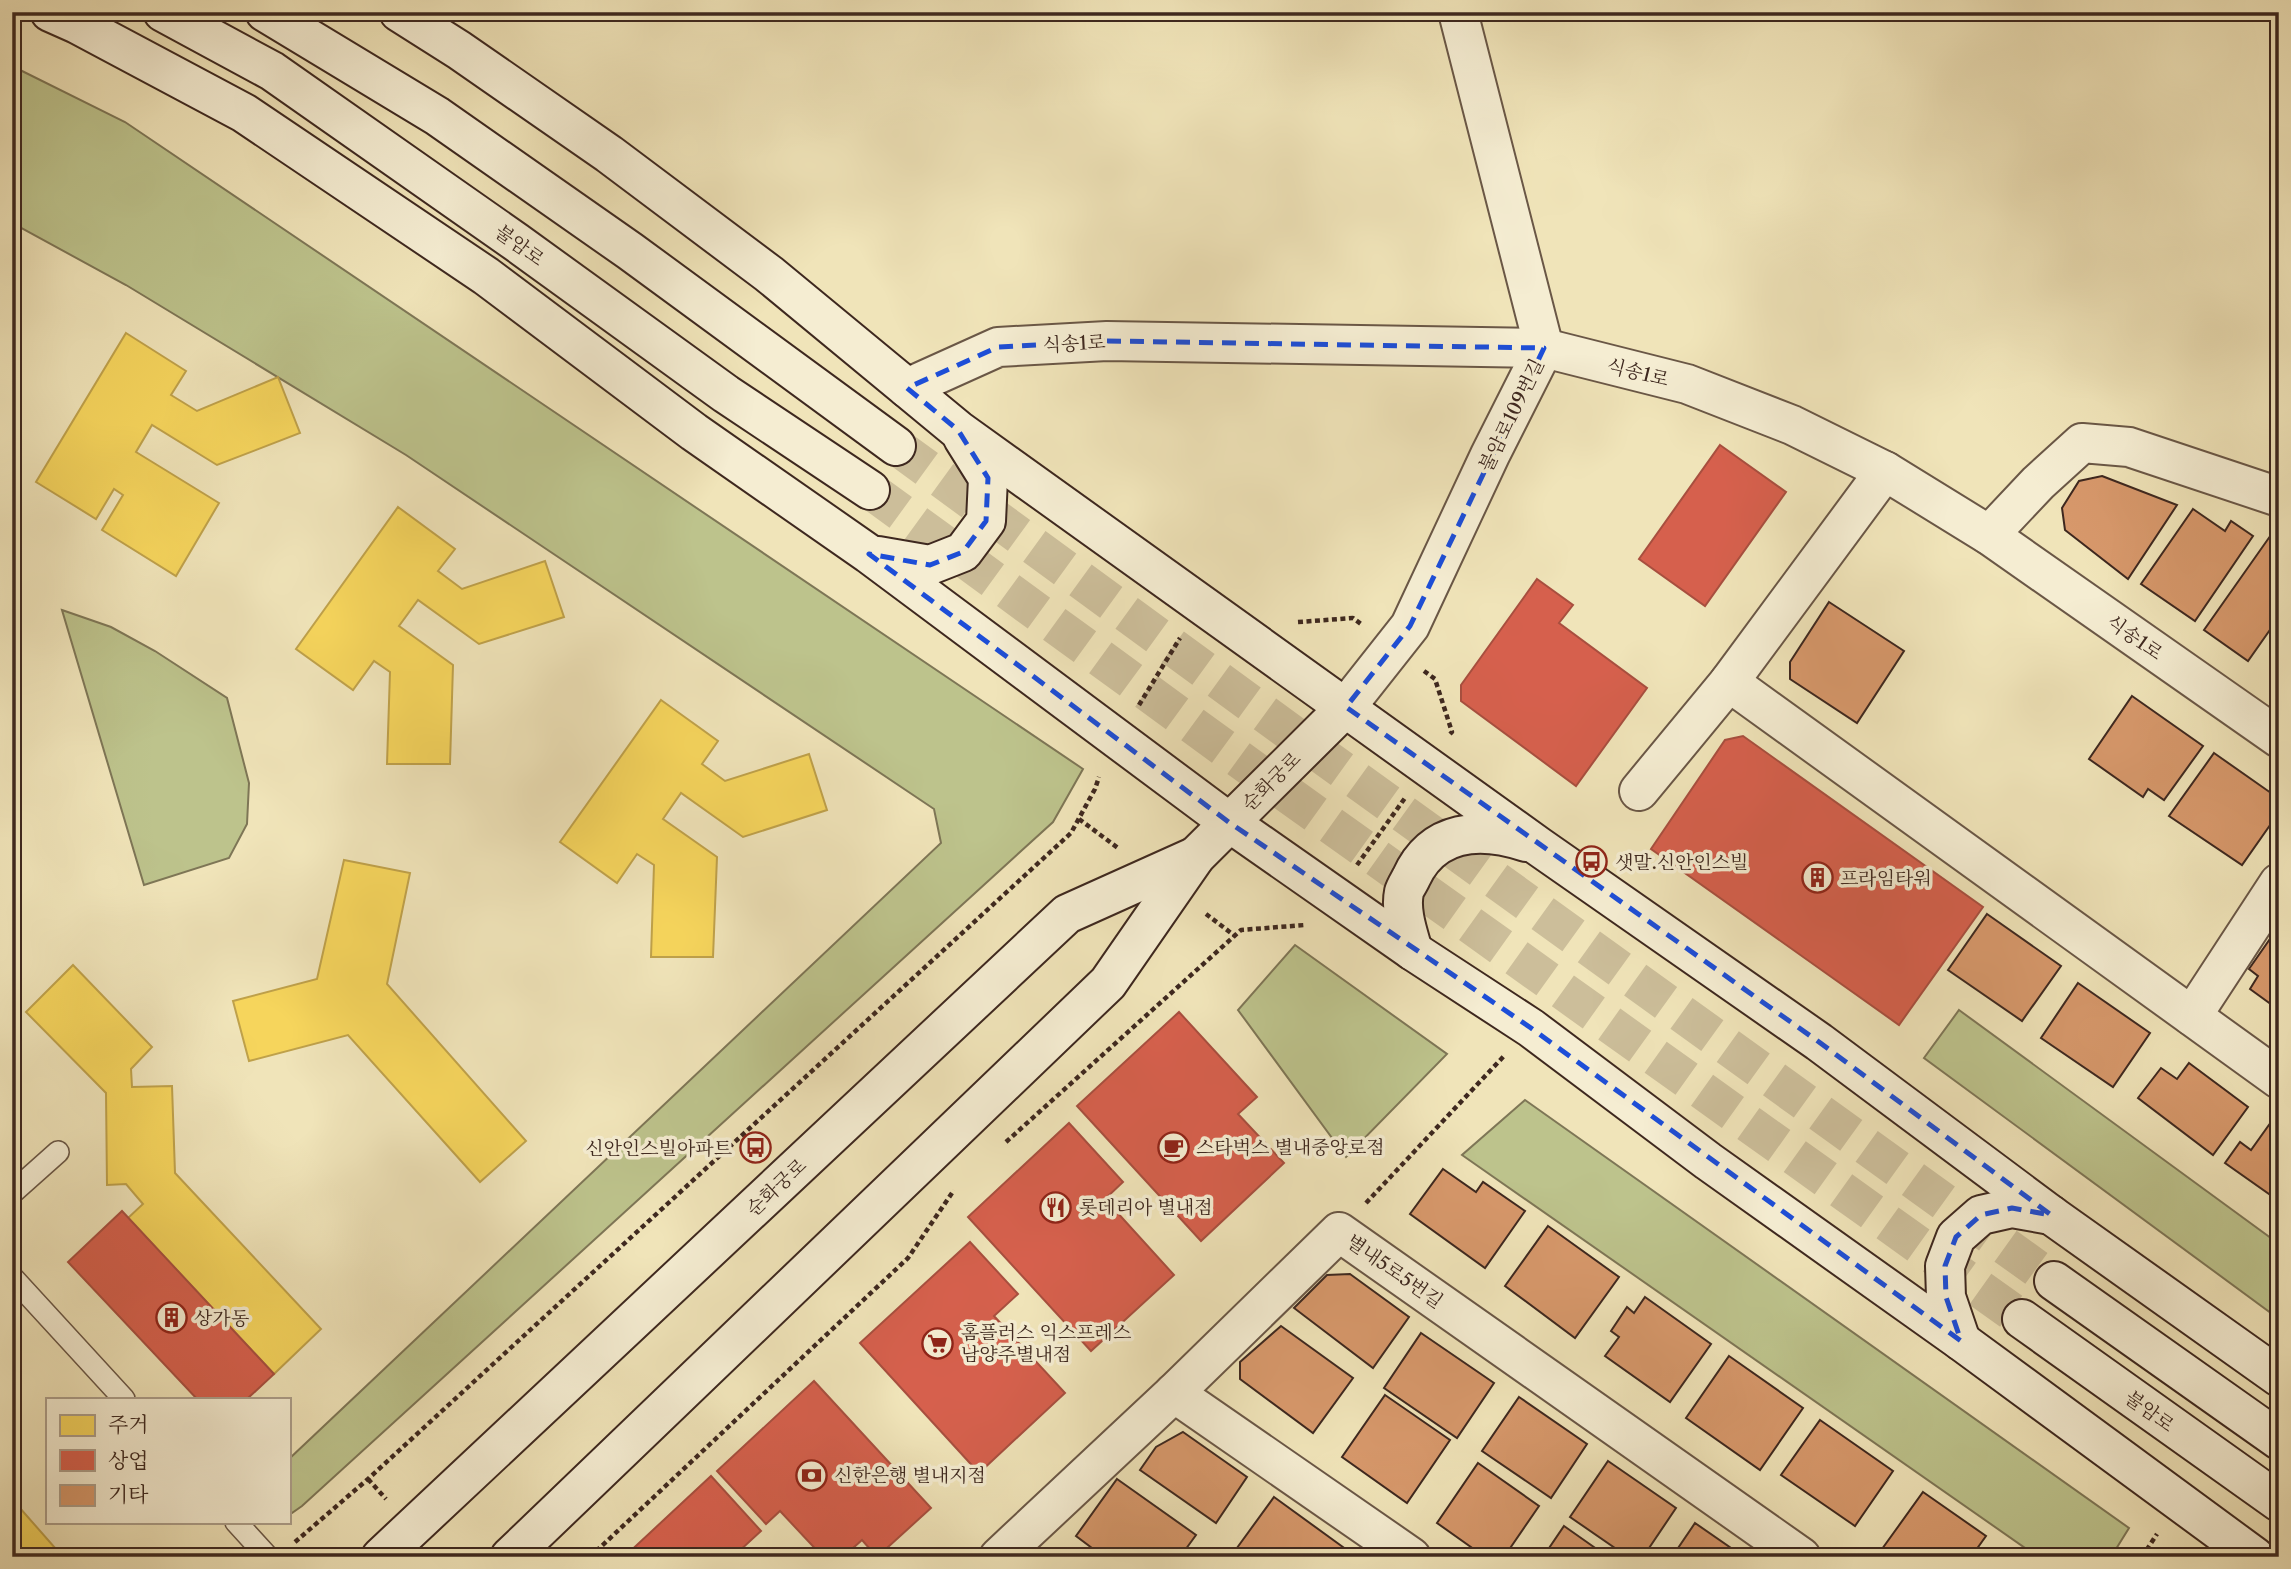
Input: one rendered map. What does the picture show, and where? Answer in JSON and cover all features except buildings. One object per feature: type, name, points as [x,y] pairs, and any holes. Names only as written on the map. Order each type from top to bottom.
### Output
[{"type":"street","points":[[50,12],[244,113],[486,276],[694,432],[869,554],[1230,823],[1413,951],[1531,1028],[1708,1161],[1961,1341],[2255,1557]]},
{"type":"street","name":"불암로","points":[[163,12],[272,71],[516,242],[726,394],[870,490]]},
{"type":"street","points":[[265,12],[437,116],[631,251],[896,446]]},
{"type":"street","points":[[399,12],[609,154],[769,274],[958,430],[1538,846],[1819,1042],[2051,1215],[2279,1377]]},
{"type":"street","name":"불암로109번길","points":[[1346,707],[1410,626],[1490,455],[1544,348],[1458,12]]},
{"type":"street","name":"식송1로","points":[[907,388],[998,347],[1107,341],[1544,348],[1687,384],[1791,425],[1885,471],[1989,535],[2279,738]]},
{"type":"street","points":[[869,554],[930,565],[963,552],[986,521],[988,478],[958,430]]},
{"type":"street","points":[[1989,535],[2038,483],[2082,443],[2129,447],[2279,497]]},
{"type":"street","points":[[1639,791],[1729,682],[1885,471]]},
{"type":"street","points":[[1729,682],[2279,1079]]},
{"type":"street","name":"순화궁로","points":[[510,1557],[1108,983],[1196,856],[1346,707]]},
{"type":"street","points":[[1413,951],[1404,922],[1404,893],[1418,860],[1443,840],[1472,834],[1504,835],[1538,846]]},
{"type":"street","name":"순화궁로","points":[[382,1557],[1067,914],[1196,856]]},
{"type":"street","points":[[2192,1016],[2279,883]]},
{"type":"street","points":[[1961,1341],[1945,1287],[1945,1266],[1956,1237],[1981,1215],[2012,1208],[2051,1215]]},
{"type":"street","name":"별내5로5번길","points":[[999,1557],[1174,1393],[1339,1232],[1801,1557]]},
{"type":"street","points":[[2054,1281],[2279,1440]]},
{"type":"street","name":"불암로","points":[[2022,1319],[2279,1502]]},
{"type":"street","points":[[1174,1393],[1410,1557]]},
{"type":"lane","points":[[12,1193],[58,1152]]},
{"type":"lane","points":[[12,1277],[123,1398]]},
{"type":"lane","points":[[238,1524],[268,1557]]},
{"type":"path","points":[[288,1548],[379,1469],[1072,833],[1095,789],[1105,760],[1202,604]]},
{"type":"path","points":[[1291,619],[1300,622],[1353,618]]},
{"type":"path","points":[[998,1149],[1241,930],[1315,924],[1452,732],[1435,680]]},
{"type":"path","points":[[1339,1232],[1531,1028]]},
{"type":"path","points":[[590,1557],[908,1258],[957,1186]]},
{"type":"highlighted area","points":[[1107,341],[1544,348],[1410,626],[1346,707],[1819,1042],[2051,1215],[2012,1208],[1981,1215],[1956,1237],[1945,1266],[1946,1297],[1961,1341],[1531,1028],[1230,823],[869,554],[930,565],[963,552],[986,521],[988,478],[958,430],[907,388],[998,347]]},
{"type":"green space","points":[[12,66],[125,122],[1083,769],[1053,822],[290,1514],[290,1458],[941,843],[934,809],[406,455],[126,285],[12,223]]},
{"type":"green space","points":[[62,610],[111,627],[155,651],[227,698],[249,783],[247,824],[229,858],[144,885]]},
{"type":"green space","points":[[1295,945],[1447,1054],[1346,1157],[1238,1010]]},
{"type":"green space","points":[[1959,1010],[2279,1244],[2279,1319],[1924,1058]]},
{"type":"green space","points":[[1525,1100],[2129,1528],[2111,1557],[2038,1557],[1462,1155]]},
{"type":"tunnel","points":[[896,446],[2054,1281]]},
{"type":"tunnel","points":[[870,490],[1272,783],[2022,1319]]},
{"type":"place","name":"샛말.신안인스빌","points":[[1592,862]]},
{"type":"place","name":"프라임타워","points":[[1817,878]]},
{"type":"place","name":"스타벅스 별내중앙로점","points":[[1173,1147]]},
{"type":"place","name":"신안인스빌아파트","points":[[755,1148]]},
{"type":"place","name":"롯데리아 별내점","points":[[1056,1207]]},
{"type":"place","name":"상가동","points":[[171,1318]]},
{"type":"place","name":"홈플러스 익스프레스 남양주별내점","points":[[938,1343]]},
{"type":"place","name":"신한은행 별내지점","points":[[811,1475]]}]
